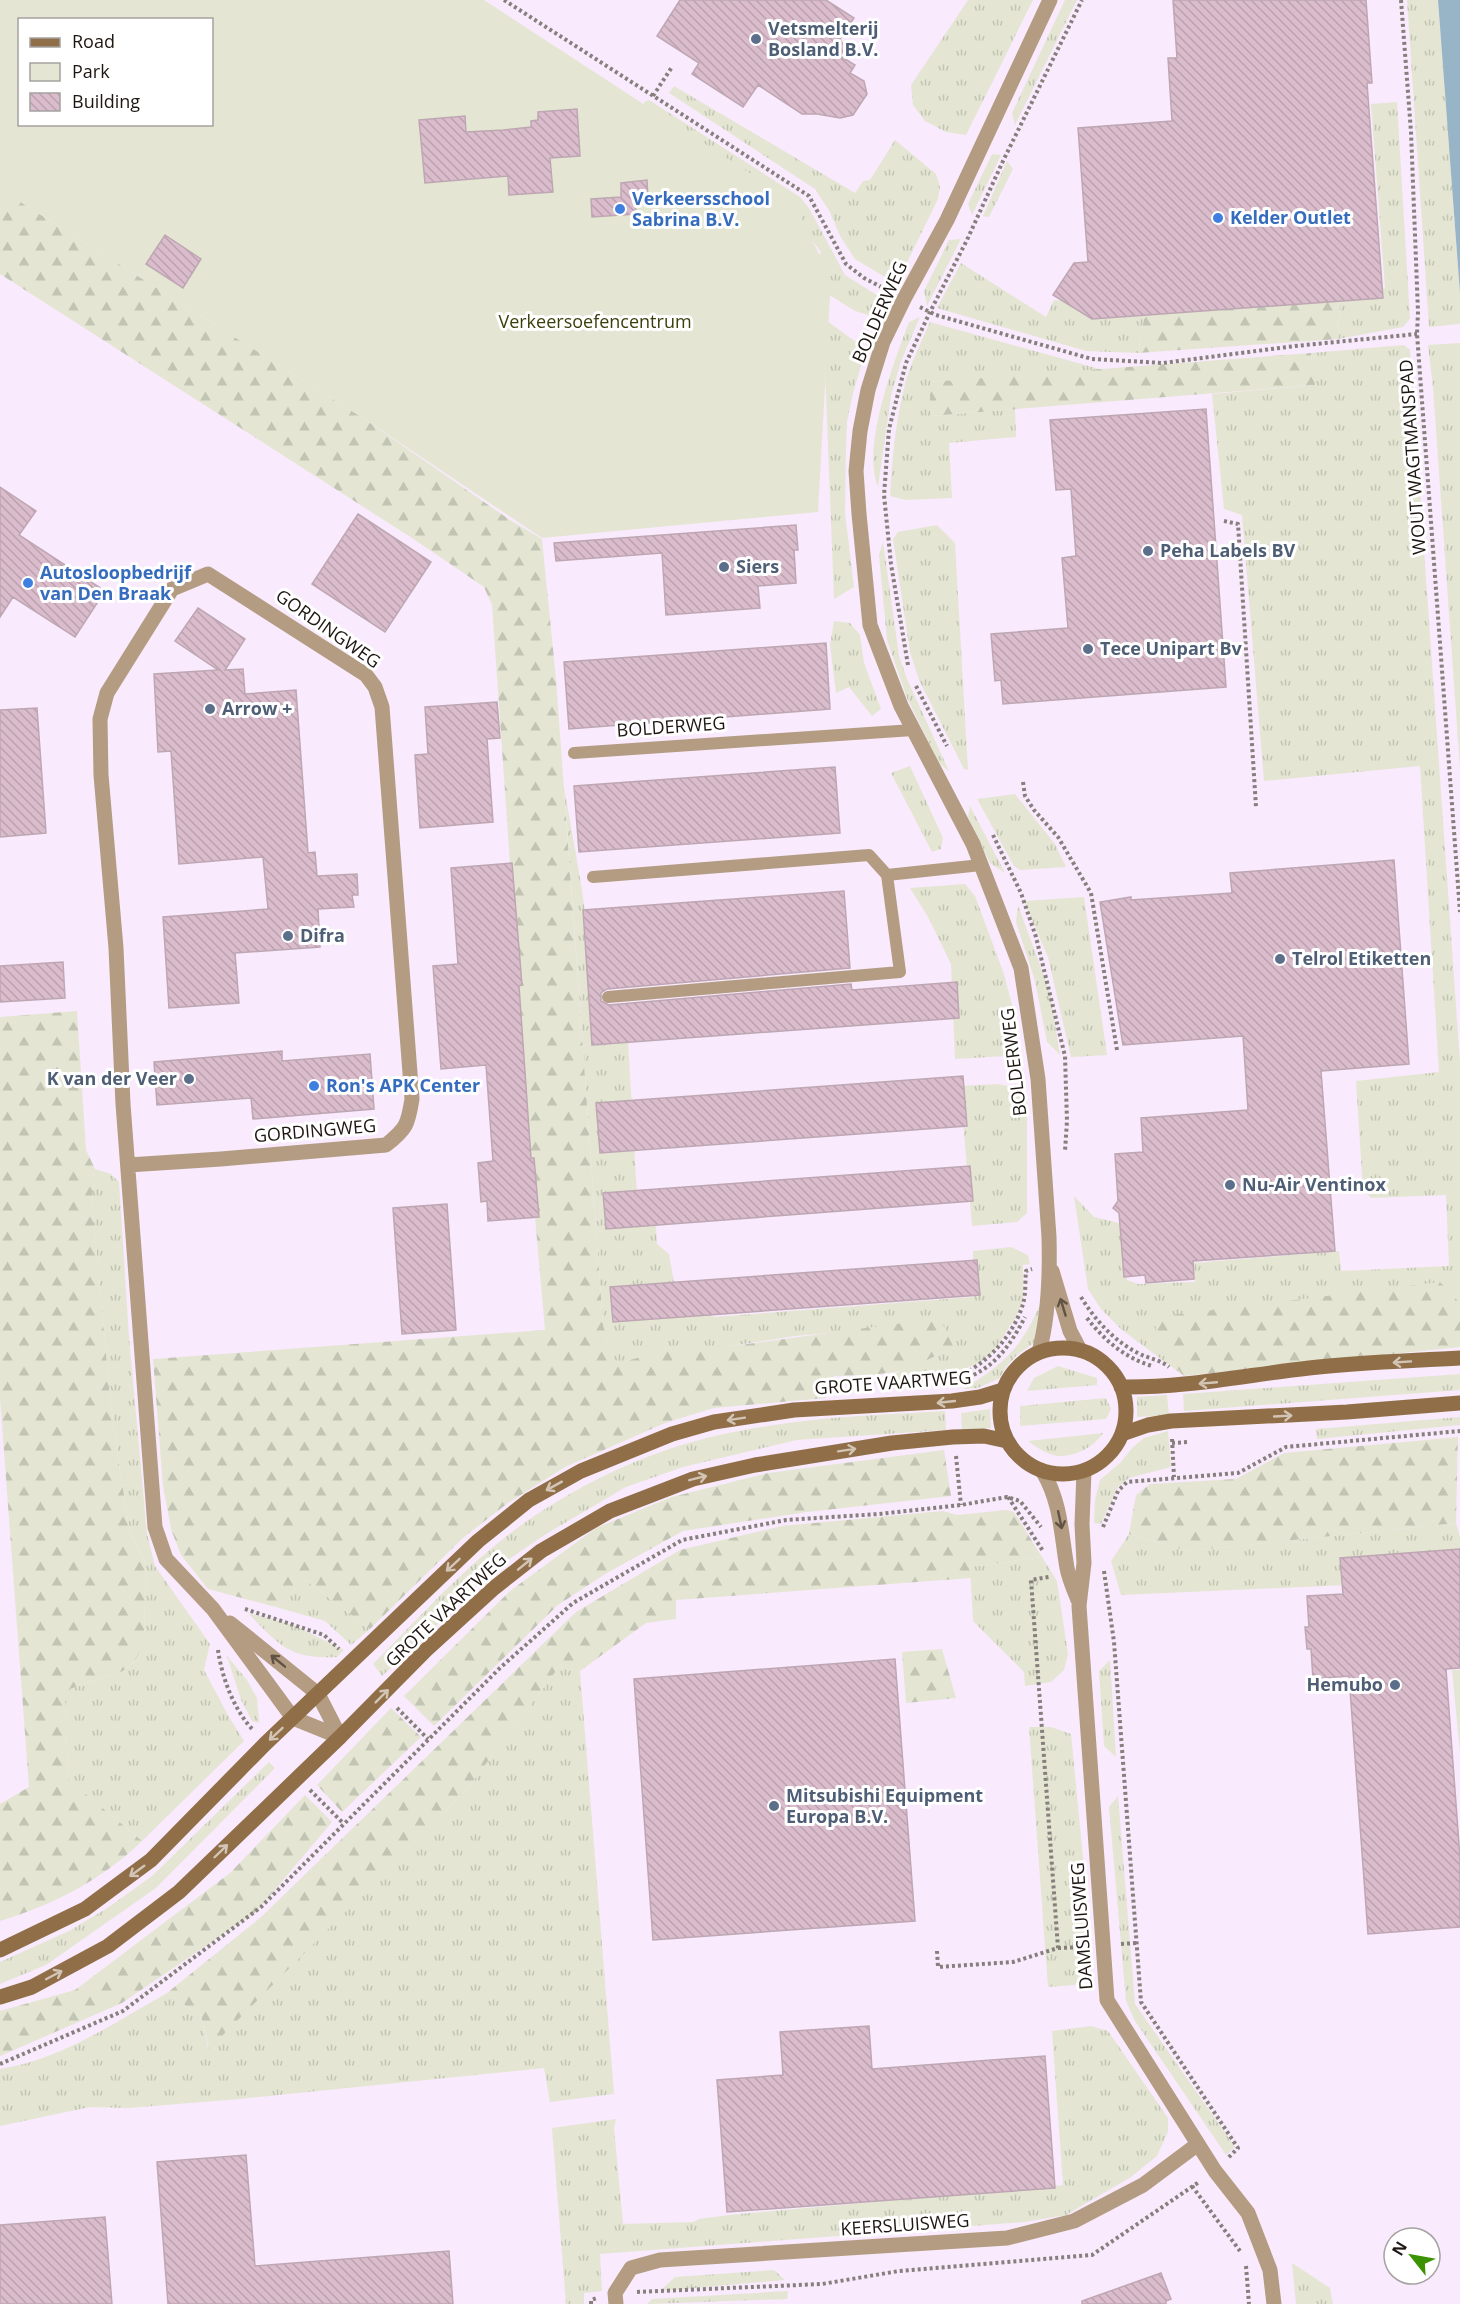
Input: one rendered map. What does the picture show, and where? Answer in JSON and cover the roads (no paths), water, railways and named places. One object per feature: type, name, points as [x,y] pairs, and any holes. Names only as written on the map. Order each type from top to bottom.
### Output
[{"type":"main road","points":[[1060,1348],[1080,1350],[1097,1358],[1111,1371],[1121,1387],[1126,1402],[1126,1418],[1122,1434],[1113,1450],[1100,1463],[1084,1471],[1070,1474],[1043,1472],[1022,1460],[1007,1441],[1000,1425],[999,1407],[1003,1390],[1017,1367],[1040,1352],[1060,1348]]},
{"type":"main road","points":[[1121,1387],[1218,1382],[1308,1368],[1460,1358]]},
{"type":"main road","name":"GROTE VAARTWEG","points":[[0,1950],[85,1909],[151,1860],[292,1718],[478,1541],[529,1500],[581,1471],[672,1434],[714,1422],[794,1410],[980,1398],[1003,1390]]},
{"type":"main road","points":[[1122,1434],[1148,1425],[1171,1421],[1347,1412],[1460,1403]]},
{"type":"main road","name":"GROTE VAARTWEG","points":[[0,1997],[32,1987],[108,1946],[179,1892],[340,1737],[426,1650],[494,1588],[541,1551],[610,1510],[693,1479],[754,1465],[892,1443],[953,1437],[984,1436],[1007,1441]]},
{"type":"street","name":"BOLDERWEG","points":[[1040,1352],[1044,1336],[1050,1263],[1038,1079],[1021,968],[973,844],[901,706],[870,624],[856,471],[860,431],[868,390],[883,342],[972,167],[1050,0]]},
{"type":"street","name":"GORDINGWEG","points":[[128,1165],[386,1145],[402,1132],[410,1114],[412,1099],[382,707],[375,687],[366,675],[208,574],[172,589],[107,693],[100,719],[101,775],[116,948],[128,1165],[155,1527],[166,1559],[213,1609],[292,1718]]},
{"type":"street","name":"BOLDERWEG","points":[[1050,1263],[1070,1331],[1080,1350]]},
{"type":"street","name":"DAMSLUISWEG","points":[[1084,1471],[1082,1524],[1084,1563],[1080,1606],[1107,2000],[1215,2171],[1248,2213],[1270,2270],[1274,2304]]},
{"type":"street","name":"DAMSLUISWEG","points":[[1043,1472],[1053,1490],[1061,1525],[1067,1571],[1080,1606]]},
{"type":"street","name":"GORDINGWEG","points":[[213,1609],[318,1694],[340,1737]]},
{"type":"street","points":[[292,1718],[340,1737]]},
{"type":"street","name":"KEERSLUISWEG","points":[[616,2298],[631,2268],[660,2260],[817,2252],[1007,2238],[1074,2221],[1143,2184],[1198,2144]]},
{"type":"lane","name":"BOLDERWEG","points":[[574,753],[913,730]]},
{"type":"lane","points":[[593,877],[869,855],[886,875],[900,972],[608,997]]},
{"type":"lane","points":[[886,875],[981,865]]},
{"type":"water","points":[[1438,0],[1460,0],[1460,293]]},
{"type":"place","name":"Vetsmelterij Bosland B.V.","points":[[756,39]]},
{"type":"place","name":"Verkeersschool Sabrina B.V.","points":[[620,209]]},
{"type":"place","name":"Kelder Outlet","points":[[1218,218]]},
{"type":"place","name":"Peha Labels BV","points":[[1148,551]]},
{"type":"place","name":"Siers","points":[[724,567]]},
{"type":"place","name":"Autosloopbedrijf van Den Braak","points":[[28,583]]},
{"type":"place","name":"Tece Unipart Bv","points":[[1088,649]]},
{"type":"place","name":"Arrow +","points":[[210,709]]},
{"type":"place","name":"Difra","points":[[288,936]]},
{"type":"place","name":"Telrol Etiketten","points":[[1280,959]]},
{"type":"place","name":"K van der Veer","points":[[189,1079]]},
{"type":"place","name":"Ron's APK Center","points":[[314,1086]]},
{"type":"place","name":"Nu-Air Ventinox","points":[[1230,1185]]},
{"type":"place","name":"Hemubo","points":[[1395,1685]]},
{"type":"place","name":"Mitsubishi Equipment Europa B.V.","points":[[774,1806]]},
{"type":"park label","name":"Verkeersoefencentrum","points":[[595,322]]}]
